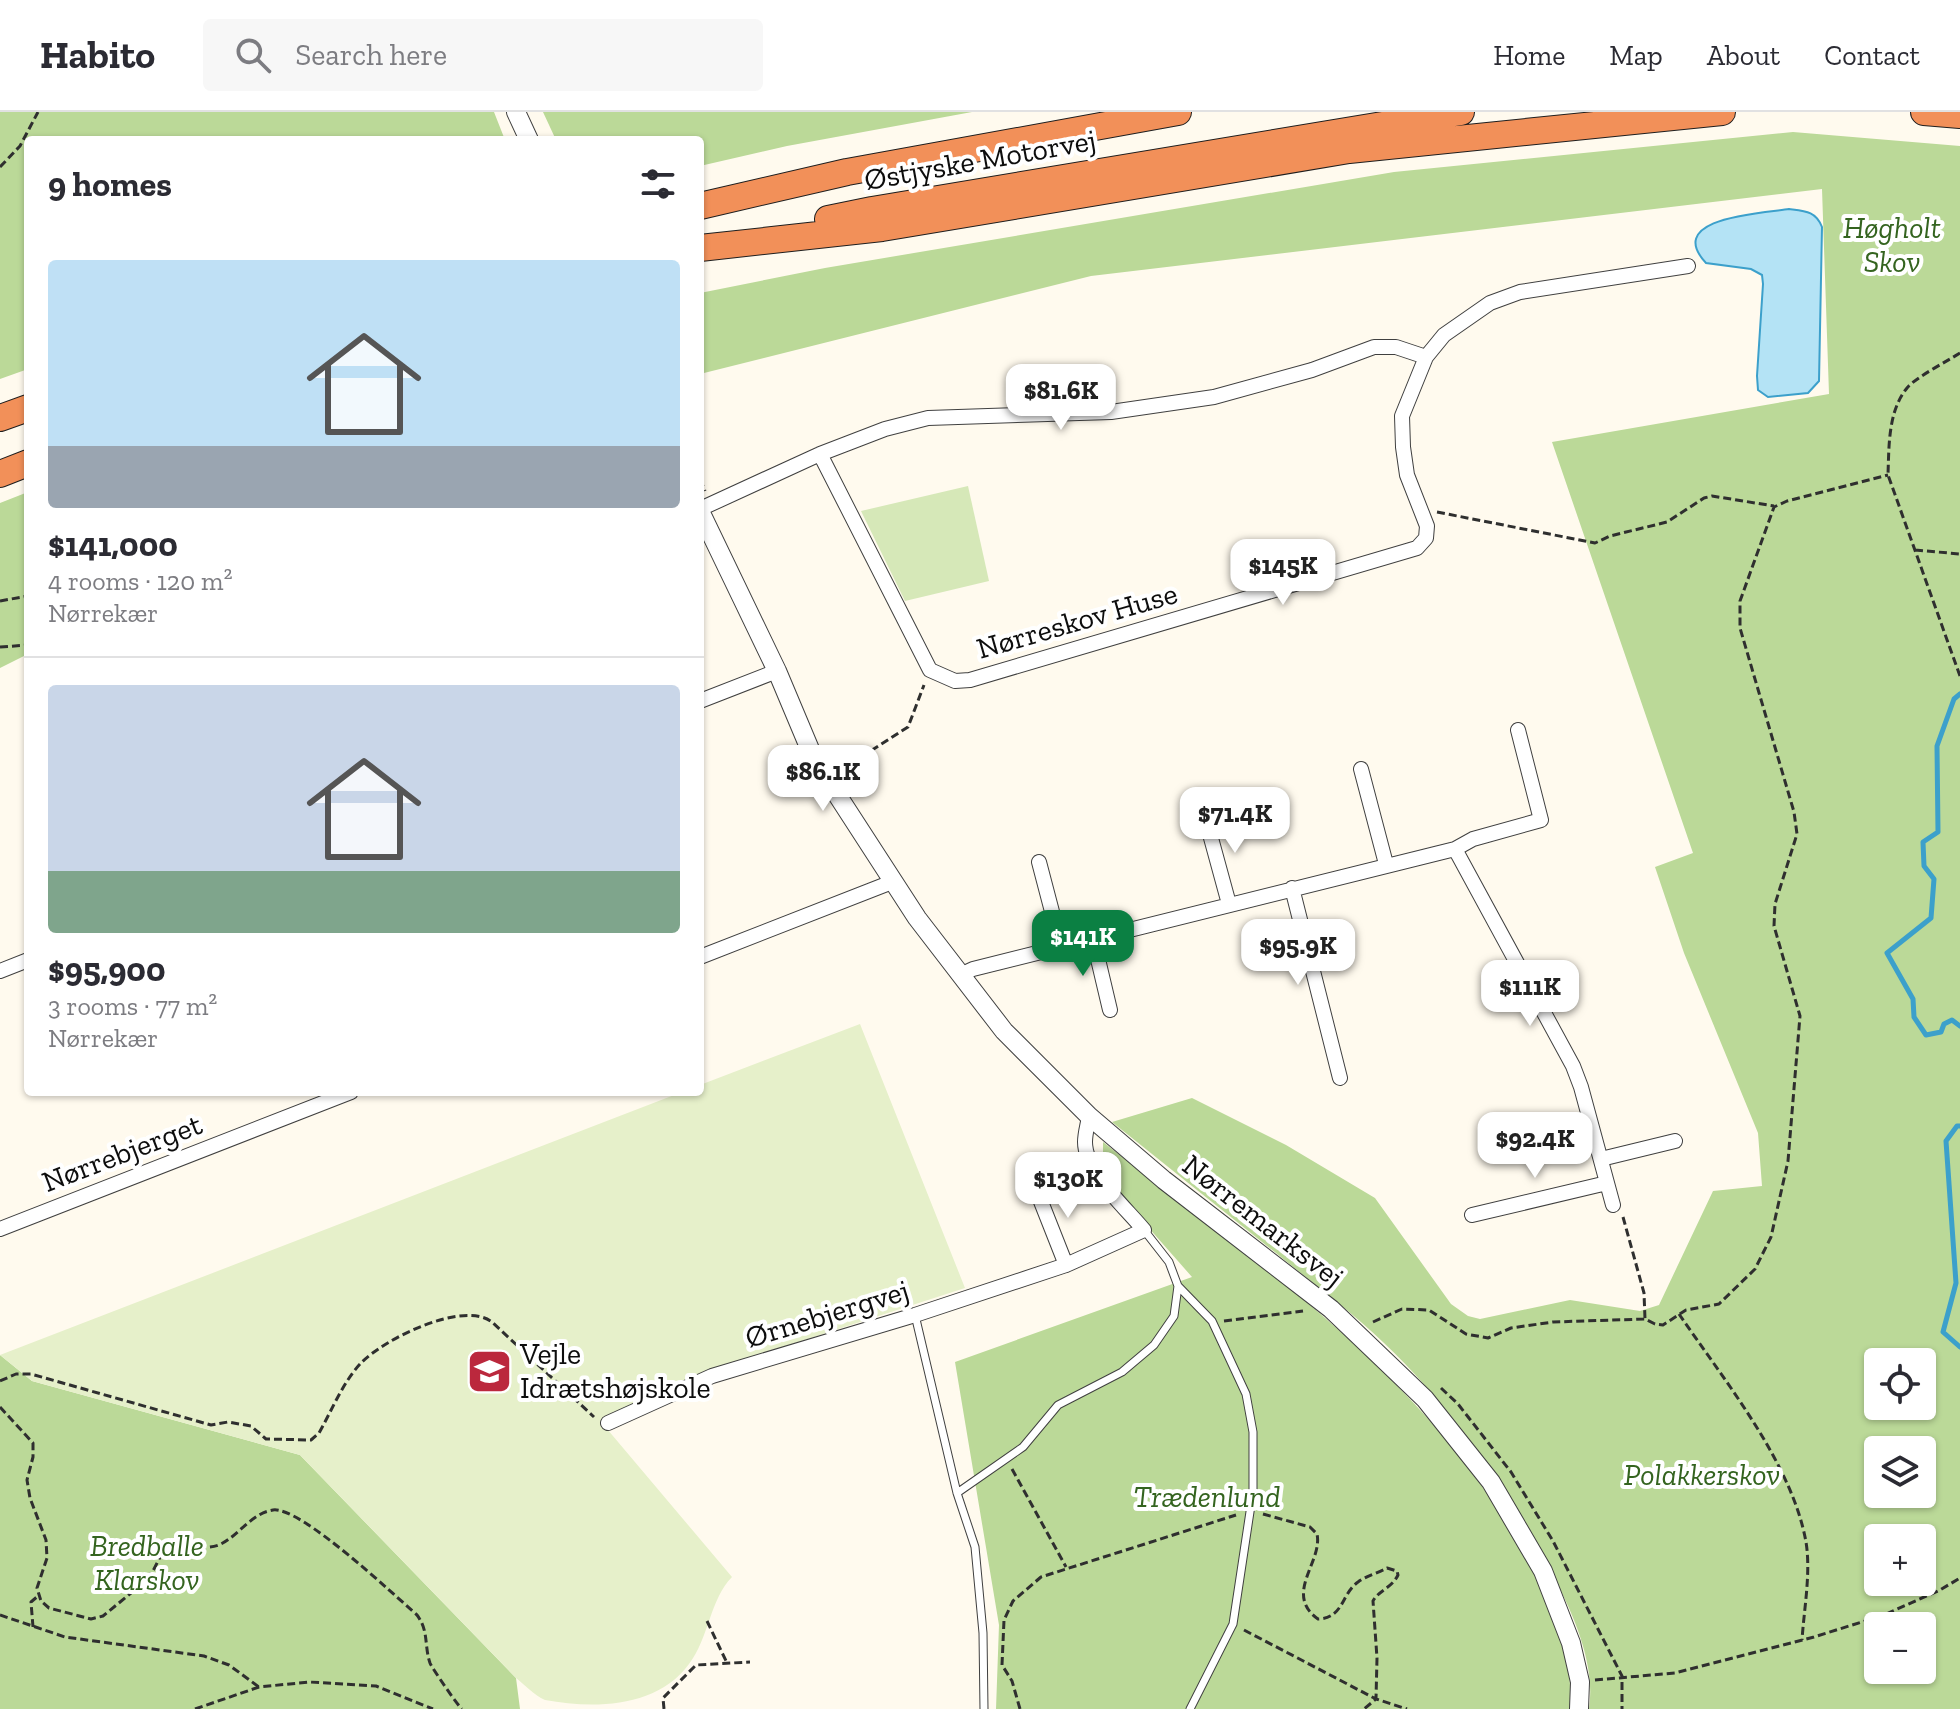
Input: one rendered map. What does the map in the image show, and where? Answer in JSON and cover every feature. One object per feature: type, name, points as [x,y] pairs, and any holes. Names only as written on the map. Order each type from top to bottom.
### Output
[{"type":"highway","name":"Østjyske Motorvej","points":[[704,205],[847,172],[1178,112]]},
{"type":"highway","name":"Østjyske Motorvej","points":[[704,247],[872,210],[1461,112]]},
{"type":"highway","points":[[704,248],[882,228],[1349,150],[1722,112]]},
{"type":"highway","points":[[1924,112],[1960,115]]},
{"type":"highway","points":[[0,418],[24,409]]},
{"type":"highway","points":[[0,474],[24,465]]},
{"type":"street","points":[[516,112],[527,136]]},
{"type":"street","points":[[1422,513],[1407,475],[1402,416],[1426,357],[1444,335],[1490,303],[1520,292],[1688,266]]},
{"type":"street","points":[[704,508],[820,454],[885,429],[928,418],[1111,412],[1214,397],[1312,370],[1374,347],[1396,347],[1426,357]]},
{"type":"street","points":[[820,454],[930,670]]},
{"type":"street","name":"Nørremarksvej","points":[[704,508],[814,759],[892,882],[1004,1031],[1089,1116],[1164,1180],[1331,1309],[1425,1399],[1491,1482],[1543,1571],[1571,1643],[1580,1682],[1579,1709]]},
{"type":"street","name":"Nørreskov Huse","points":[[930,670],[955,681],[970,680],[1417,548],[1426,538],[1427,526],[1422,513]]},
{"type":"street","points":[[704,699],[777,671]]},
{"type":"street","points":[[960,975],[1061,946],[1455,849],[1473,839],[1541,820],[1518,730]]},
{"type":"street","points":[[1361,769],[1386,864]]},
{"type":"street","points":[[1205,816],[1229,904]]},
{"type":"street","points":[[1455,849],[1573,1066],[1613,1205]]},
{"type":"street","points":[[1039,862],[1061,946]]},
{"type":"street","points":[[704,955],[892,882]]},
{"type":"street","points":[[1292,888],[1340,1078]]},
{"type":"street","points":[[1093,938],[1110,1010]]},
{"type":"street","points":[[0,971],[24,962]]},
{"type":"street","name":"Nørrebjerget","points":[[0,1229],[341,1096]]},
{"type":"street","points":[[1089,1116],[1085,1141],[1094,1171],[1144,1230]]},
{"type":"street","points":[[1601,1159],[1675,1141]]},
{"type":"street","points":[[1472,1215],[1607,1183]]},
{"type":"street","points":[[1036,1189],[1066,1265]]},
{"type":"street","name":"Ørnebjergvej","points":[[608,1423],[712,1376],[915,1315],[1066,1265],[1144,1230]]},
{"type":"lane","points":[[1144,1230],[1169,1262],[1178,1286],[1212,1321],[1246,1394],[1253,1432],[1250,1511],[1233,1624],[1190,1709]]},
{"type":"lane","points":[[957,1493],[1023,1447],[1058,1405],[1122,1372],[1154,1345],[1174,1316],[1178,1286]]},
{"type":"lane","points":[[915,1315],[957,1493],[975,1547],[983,1633],[984,1709]]},
{"type":"path","points":[[25,136],[38,112]]},
{"type":"path","points":[[0,167],[24,138]]},
{"type":"path","points":[[1959,674],[1888,475],[1889,441],[1895,413],[1906,388],[1960,353]]},
{"type":"path","points":[[1422,513],[1447,512],[1595,543],[1610,536],[1667,522],[1712,496],[1774,507],[1888,475]]},
{"type":"path","points":[[1373,1322],[1402,1309],[1421,1309],[1441,1316],[1466,1334],[1488,1338],[1511,1328],[1553,1322],[1645,1319],[1663,1325],[1686,1310],[1719,1304],[1755,1269],[1771,1237],[1788,1161],[1800,1016],[1774,926],[1775,904],[1797,834],[1794,812],[1740,628],[1740,601],[1774,507]]},
{"type":"path","points":[[1915,550],[1960,554]]},
{"type":"path","points":[[0,601],[24,597]]},
{"type":"path","points":[[0,647],[24,645]]},
{"type":"path","points":[[839,771],[908,727],[930,670]]},
{"type":"path","points":[[1613,1205],[1620,1207],[1644,1293],[1645,1319]]},
{"type":"path","points":[[1212,1321],[1239,1321],[1265,1315],[1331,1309]]},
{"type":"path","points":[[0,1381],[16,1374],[31,1374],[211,1425],[228,1422],[251,1426],[266,1439],[311,1440],[319,1433],[347,1381],[362,1362],[407,1333],[454,1315],[474,1314],[492,1322],[591,1416],[608,1423]]},
{"type":"path","points":[[1679,1314],[1763,1436],[1793,1501],[1806,1543],[1802,1640]]},
{"type":"path","points":[[1437,1384],[1458,1404],[1511,1472],[1553,1541],[1622,1676],[1622,1709]]},
{"type":"path","points":[[0,1407],[33,1443],[27,1480],[30,1498],[46,1540],[47,1558],[37,1588],[38,1596],[49,1608],[81,1617],[99,1618],[111,1612],[153,1571],[166,1545],[204,1547],[221,1544],[265,1512],[275,1509],[290,1512],[336,1546],[417,1615],[424,1625],[431,1666],[462,1709]]},
{"type":"path","points":[[1006,1458],[1067,1568]]},
{"type":"path","points":[[1020,1709],[1012,1681],[1002,1665],[1004,1620],[1013,1601],[1041,1577],[1250,1511],[1310,1527],[1317,1534],[1317,1552],[1303,1587],[1308,1607],[1318,1619],[1329,1617],[1339,1610],[1356,1582],[1387,1568],[1397,1571],[1393,1584],[1376,1595],[1373,1601],[1378,1668],[1376,1699],[1364,1709]]},
{"type":"path","points":[[1580,1682],[1675,1673],[1802,1640],[1884,1615],[1960,1578]]},
{"type":"path","points":[[33,1627],[31,1602],[38,1596]]},
{"type":"path","points":[[0,1615],[65,1637],[204,1656],[229,1665],[259,1687]]},
{"type":"path","points":[[707,1621],[727,1663]]},
{"type":"path","points":[[1233,1624],[1376,1699],[1407,1709]]},
{"type":"path","points":[[664,1709],[663,1698],[696,1665],[750,1662]]},
{"type":"path","points":[[195,1709],[259,1687],[309,1682],[376,1686],[433,1709]]},
{"type":"green space","points":[[0,112],[494,112],[503,136],[24,136],[24,370],[0,379]]},
{"type":"green space","points":[[543,112],[972,112],[787,146],[704,165],[704,136],[554,136]]},
{"type":"green space","name":"Polakkerskov","points":[[1793,132],[1960,146],[1960,1709],[1589,1709],[1586,1655],[1567,1603],[1534,1540],[1497,1480],[1433,1394],[1359,1321],[1112,1122],[1192,1098],[1286,1145],[1375,1198],[1451,1304],[1468,1316],[1480,1319],[1570,1300],[1640,1311],[1659,1305],[1713,1191],[1762,1186],[1758,1133],[1684,953],[1655,867],[1693,853],[1552,442],[1829,394],[1822,189],[1091,276],[704,373],[704,292],[825,268],[1394,172]]},
{"type":"green space","points":[[968,486],[989,581],[905,601],[861,511]]},
{"type":"green space","points":[[24,494],[24,656],[0,668],[0,503]]},
{"type":"green space","name":"Vejle Idrætshøjskole","points":[[860,1024],[965,1288],[709,1371],[602,1423],[732,1577],[719,1596],[701,1643],[689,1664],[676,1679],[642,1697],[623,1702],[584,1704],[545,1700],[537,1695],[516,1678],[300,1455],[32,1381],[0,1355],[672,1096],[704,1096],[704,1083]]},
{"type":"green space","name":"Trædenlund","points":[[1103,1142],[1226,1237],[1345,1335],[1400,1388],[1451,1446],[1497,1508],[1536,1576],[1557,1624],[1566,1658],[1570,1709],[996,1709],[999,1625],[955,1362],[1192,1277],[1103,1176]]},
{"type":"green space","name":"Bredballe Klarskov","points":[[0,1355],[32,1381],[300,1455],[516,1678],[520,1709],[0,1709]]},
{"type":"water","points":[[1789,209],[1813,215],[1822,227],[1819,381],[1808,393],[1768,397],[1758,390],[1757,376],[1762,275],[1751,269],[1706,263],[1696,248],[1697,236],[1722,220]]},
{"type":"waterway","points":[[1960,694],[1954,699],[1937,746],[1938,832],[1923,842],[1924,866],[1934,879],[1931,918],[1887,953],[1913,999],[1914,1017],[1926,1035],[1941,1032],[1944,1024],[1952,1020],[1960,1026]]},
{"type":"waterway","points":[[1960,1126],[1946,1141],[1956,1283],[1943,1332],[1960,1347]]},
{"type":"place","name":"Vejle Idrætshøjskole","points":[[489,1371]]},
{"type":"park label","name":"Høgholt Skov","points":[[1892,245]]}]
